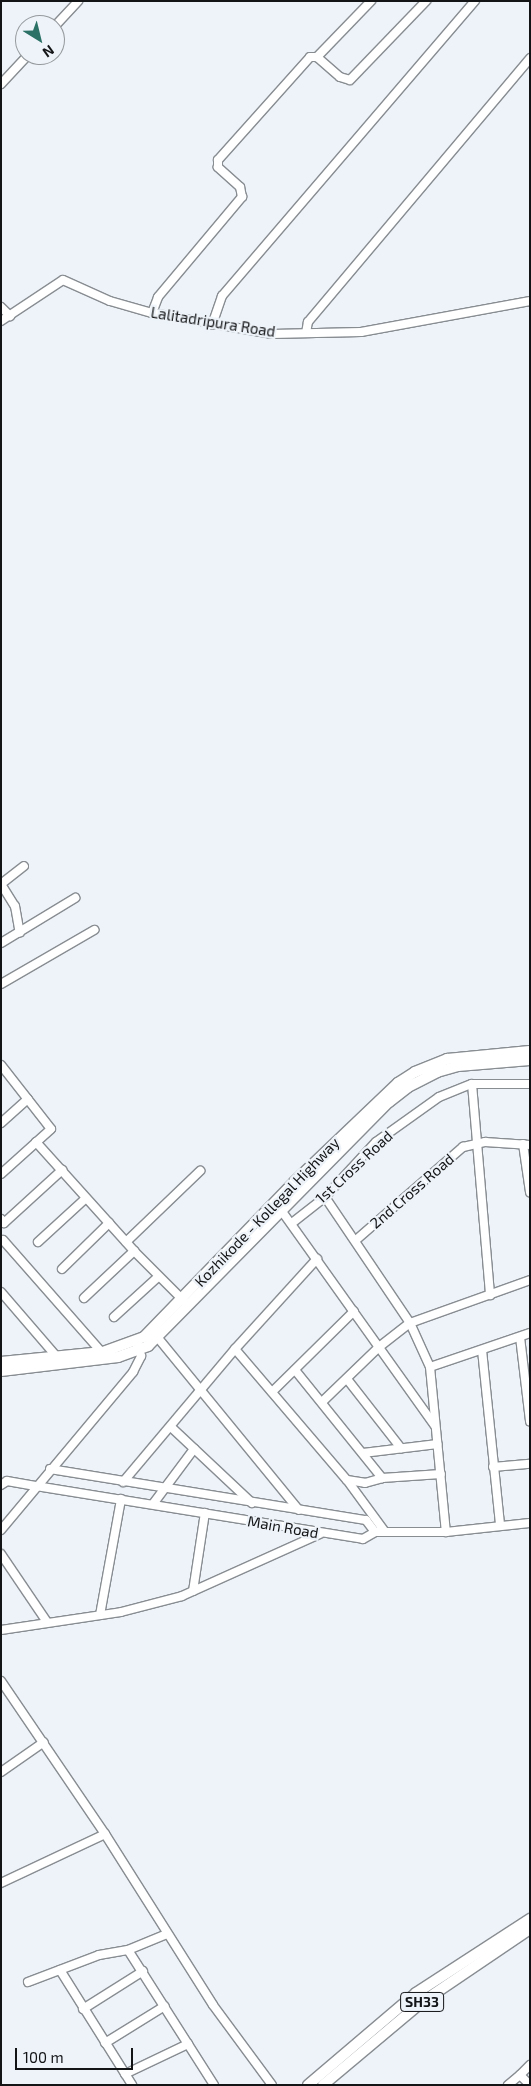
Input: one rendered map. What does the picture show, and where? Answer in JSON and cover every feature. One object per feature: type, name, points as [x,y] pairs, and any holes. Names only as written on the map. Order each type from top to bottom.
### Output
[{"type":"main road","name":"Kozhikode - Kollegal Highway","points":[[1,1370],[105,1356],[158,1338],[185,1303],[294,1182],[398,1083],[415,1072],[447,1059],[530,1051]]},
{"type":"main road","name":"Kozhikode - Kollegal Highway","points":[[138,1345],[185,1303],[389,1102],[419,1080],[458,1066],[530,1060]]},
{"type":"main road","name":"Kozhikode - Kollegal Highway","points":[[1,1362],[57,1357],[105,1356]]},
{"type":"main road","points":[[308,2085],[416,1993],[526,1931],[530,1918]]},
{"type":"main road","name":"SH33","points":[[324,2084],[422,2002],[526,1931]]},
{"type":"street","points":[[65,15],[78,1]]},
{"type":"street","points":[[317,57],[371,1]]},
{"type":"street","points":[[152,313],[158,297],[242,197],[240,187],[218,167],[218,160],[310,57],[317,57],[340,77],[350,80],[426,1]]},
{"type":"street","points":[[212,325],[222,296],[475,1]]},
{"type":"street","points":[[306,333],[308,322],[530,58]]},
{"type":"street","points":[[1,84],[19,65]]},
{"type":"street","name":"Lalitadripura Road","points":[[1,321],[63,280],[110,301],[152,313],[272,334],[361,332],[409,325],[530,301]]},
{"type":"street","points":[[1,307],[10,316]]},
{"type":"street","points":[[20,933],[15,906],[1,884],[24,866]]},
{"type":"street","points":[[1,943],[75,898]]},
{"type":"street","points":[[1,984],[94,930]]},
{"type":"street","points":[[1,1174],[51,1128],[3,1071]]},
{"type":"street","points":[[472,1084],[490,1294]]},
{"type":"street","name":"1st Cross Road","points":[[292,1223],[325,1197],[376,1142],[439,1097],[472,1084],[530,1084]]},
{"type":"street","points":[[1,1123],[28,1099]]},
{"type":"street","points":[[36,1142],[158,1277],[185,1303]]},
{"type":"street","name":"2nd Cross Road","points":[[356,1240],[463,1147],[476,1144],[526,1145]]},
{"type":"street","points":[[526,1145],[530,1192]]},
{"type":"street","points":[[62,1170],[3,1221],[2,1240],[105,1356]]},
{"type":"street","points":[[126,1242],[200,1171]]},
{"type":"street","points":[[325,1197],[356,1240],[410,1323],[430,1367],[446,1532]]},
{"type":"street","points":[[38,1242],[86,1198]]},
{"type":"street","points":[[281,1210],[436,1428]]},
{"type":"street","points":[[62,1269],[109,1223]]},
{"type":"street","points":[[84,1298],[134,1251]]},
{"type":"street","points":[[123,1482],[171,1428],[235,1349],[317,1259]]},
{"type":"street","points":[[114,1317],[158,1277]]},
{"type":"street","points":[[322,1402],[379,1347],[410,1323],[530,1280]]},
{"type":"street","points":[[1,1292],[57,1357]]},
{"type":"street","points":[[272,1392],[354,1311]]},
{"type":"street","points":[[430,1367],[530,1333]]},
{"type":"street","points":[[520,1336],[530,1421]]},
{"type":"street","points":[[158,1338],[299,1510]]},
{"type":"street","points":[[1,1530],[50,1469],[133,1372],[142,1356],[138,1345]]},
{"type":"street","points":[[235,1349],[347,1480],[385,1532]]},
{"type":"street","points":[[482,1350],[500,1524]]},
{"type":"street","points":[[522,1363],[530,1359]]},
{"type":"street","points":[[295,1370],[382,1478]]},
{"type":"street","points":[[347,1379],[402,1448]]},
{"type":"street","points":[[171,1428],[252,1503]]},
{"type":"street","points":[[363,1453],[437,1444]]},
{"type":"street","points":[[153,1504],[194,1449]]},
{"type":"street","points":[[493,1467],[530,1464]]},
{"type":"street","points":[[50,1469],[164,1489],[366,1520],[375,1532]]},
{"type":"street","points":[[347,1480],[365,1483],[382,1478],[441,1474]]},
{"type":"street","name":"Main Road","points":[[1,1486],[7,1481],[153,1504],[320,1534],[363,1539],[375,1532],[446,1532],[500,1524],[530,1523]]},
{"type":"street","points":[[100,1615],[121,1499]]},
{"type":"street","points":[[193,1591],[205,1513]]},
{"type":"street","points":[[1,1630],[122,1612],[193,1591],[320,1534]]},
{"type":"street","points":[[1,1554],[48,1622]]},
{"type":"street","points":[[1,1681],[105,1834],[214,2005],[272,2085]]},
{"type":"street","points":[[1,1772],[44,1742]]},
{"type":"street","points":[[1,1883],[105,1834]]},
{"type":"street","points":[[28,1982],[99,1955],[128,1950],[168,1934]]},
{"type":"street","points":[[128,1950],[143,1971],[213,2085]]},
{"type":"street","points":[[60,1970],[132,2085]]},
{"type":"street","points":[[83,2009],[143,1971]]},
{"type":"street","points":[[105,2043],[165,2006]]},
{"type":"street","points":[[125,2074],[188,2044]]},
{"type":"street","points":[[508,2085],[530,2065]]},
{"type":"street","points":[[520,2075],[530,2085]]}]
